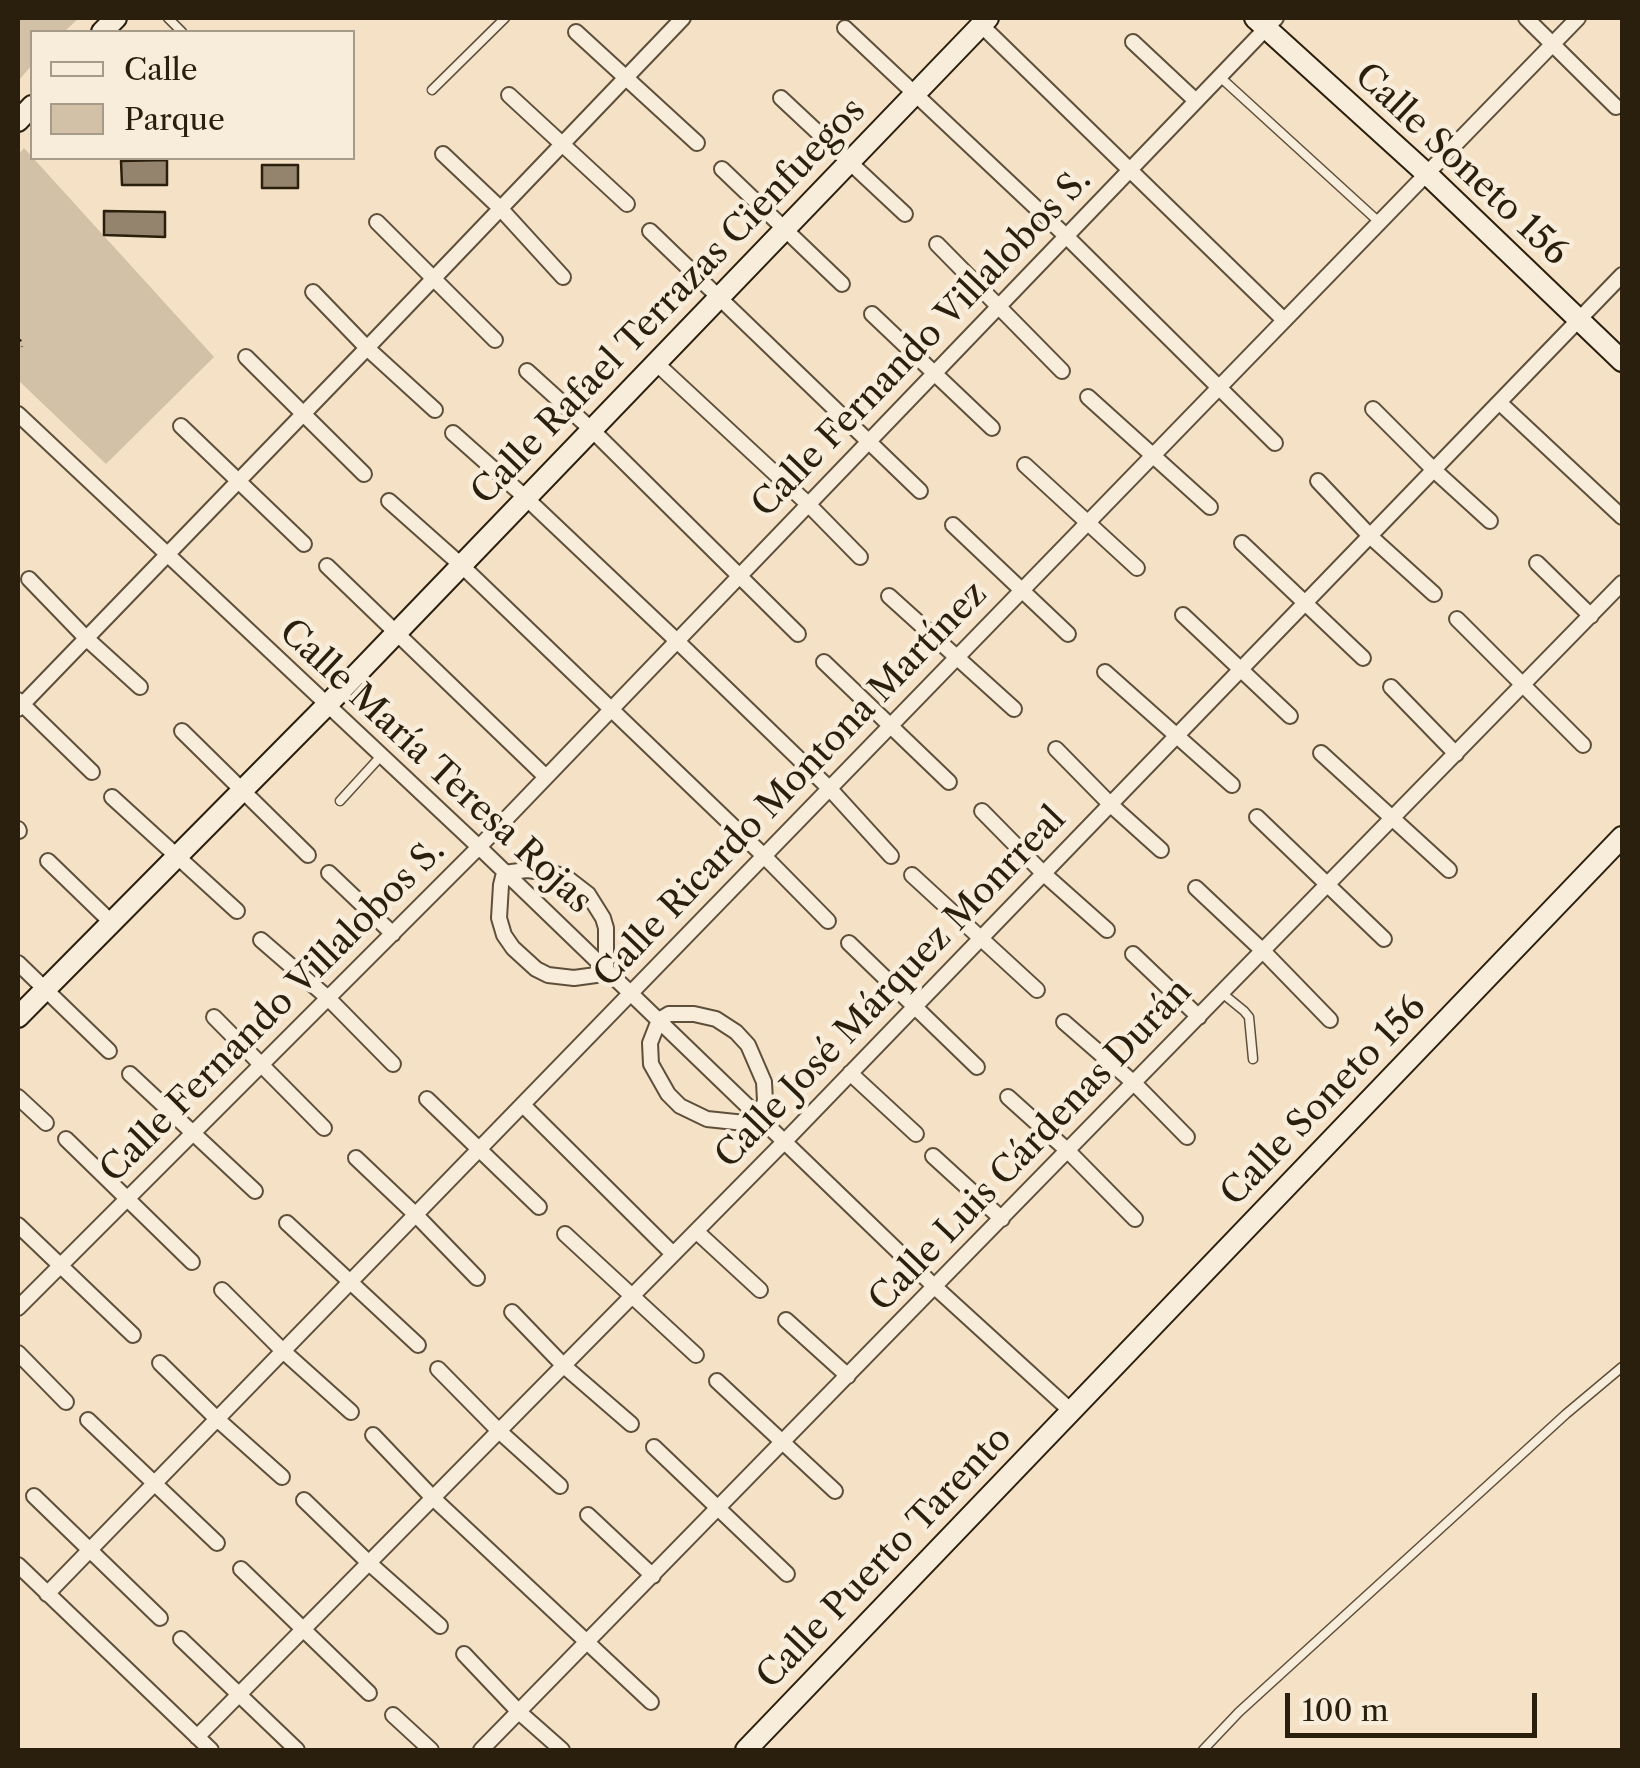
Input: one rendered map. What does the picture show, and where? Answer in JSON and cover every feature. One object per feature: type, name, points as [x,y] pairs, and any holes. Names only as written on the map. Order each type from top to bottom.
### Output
[{"type":"street","points":[[92,772],[19,704],[167,556],[683,18]]},
{"type":"street","points":[[1526,18],[1616,107]]},
{"type":"street","name":"Calle Ricardo Montona Martínez","points":[[47,1594],[1578,18]]},
{"type":"street","points":[[984,21],[1284,320]]},
{"type":"street","name":"Calle Rafael Terrazas Cienfuegos","points":[[18,1018],[328,705],[984,21]]},
{"type":"street","name":"Calle Fernando Villalobos S.","points":[[18,1308],[480,847],[1220,76],[1266,21]]},
{"type":"street","name":"Calle Soneto 156","points":[[1266,21],[1622,360]]},
{"type":"street","points":[[845,28],[1066,236],[1275,442]]},
{"type":"street","points":[[576,32],[697,143]]},
{"type":"street","points":[[1133,42],[1196,101]]},
{"type":"street","points":[[509,95],[626,204]]},
{"type":"street","points":[[781,98],[904,214]]},
{"type":"street","points":[[443,154],[500,208],[562,278]]},
{"type":"street","points":[[722,169],[842,284]]},
{"type":"street","points":[[377,222],[495,340]]},
{"type":"street","points":[[650,231],[920,491]]},
{"type":"street","points":[[937,244],[1062,370]]},
{"type":"street","name":"Calle José Márquez Monrreal","points":[[197,1737],[784,1142],[1622,275]]},
{"type":"street","points":[[312,292],[435,410]]},
{"type":"street","points":[[872,314],[992,428]]},
{"type":"street","points":[[246,357],[364,474]]},
{"type":"street","points":[[656,363],[860,557]]},
{"type":"street","points":[[527,371],[798,634]]},
{"type":"street","points":[[1088,397],[1210,507]]},
{"type":"street","points":[[1500,402],[1622,518]]},
{"type":"street","points":[[1372,409],[1490,521]]},
{"type":"street","name":"Calle María Teresa Rojas","points":[[18,414],[480,847],[935,1287],[1072,1411]]},
{"type":"street","points":[[181,426],[304,544]]},
{"type":"street","points":[[453,433],[677,641],[830,789],[891,856]]},
{"type":"street","points":[[1024,465],[1137,568]]},
{"type":"street","points":[[1318,482],[1434,594]]},
{"type":"street","points":[[390,501],[828,921]]},
{"type":"street","points":[[953,525],[1068,634]]},
{"type":"street","points":[[1242,543],[1363,658]]},
{"type":"street","points":[[1537,564],[1591,616]]},
{"type":"street","points":[[327,566],[546,777]]},
{"type":"street","points":[[28,579],[140,687]]},
{"type":"street","name":"Calle Luis Cárdenas Durán","points":[[481,1750],[1622,583]]},
{"type":"street","points":[[889,596],[1014,708]]},
{"type":"street","points":[[1183,614],[1290,716]]},
{"type":"street","points":[[1457,619],[1583,745]]},
{"type":"street","points":[[824,662],[949,782]]},
{"type":"street","points":[[1106,672],[1232,785]]},
{"type":"street","points":[[1391,687],[1456,754]]},
{"type":"street","points":[[182,731],[308,855]]},
{"type":"street","points":[[1056,749],[1161,850]]},
{"type":"street","points":[[1321,752],[1450,870]]},
{"type":"street","points":[[112,797],[237,910]]},
{"type":"street","points":[[982,811],[1044,874],[1108,930]]},
{"type":"street","points":[[1257,818],[1384,938]]},
{"type":"street","name":"Calle Soneto 156","points":[[1072,1411],[1622,836]]},
{"type":"street","points":[[48,861],[111,922]]},
{"type":"street","points":[[552,872],[566,877],[588,894],[606,928],[606,970],[564,978],[548,975],[524,960],[504,935],[499,918],[504,873],[552,872]]},
{"type":"street","points":[[329,873],[392,934]]},
{"type":"street","points":[[912,875],[1037,990]]},
{"type":"street","points":[[1196,888],[1330,1020]]},
{"type":"street","points":[[261,940],[328,998],[393,1064]]},
{"type":"street","points":[[850,943],[977,1067]]},
{"type":"street","points":[[1133,954],[1199,1017]]},
{"type":"street","points":[[18,964],[110,1051]]},
{"type":"street","points":[[669,1014],[694,1014],[716,1020],[736,1032],[754,1055],[764,1082],[766,1101],[759,1117],[745,1123],[707,1119],[673,1100],[652,1064],[650,1043],[658,1020],[669,1014]]},
{"type":"street","points":[[214,1017],[324,1128]]},
{"type":"street","points":[[1064,1022],[1134,1083],[1187,1137]]},
{"type":"street","points":[[130,1074],[254,1191]]},
{"type":"street","points":[[850,1074],[916,1134]]},
{"type":"street","points":[[18,1097],[46,1123]]},
{"type":"street","points":[[1008,1097],[1135,1219]]},
{"type":"street","points":[[427,1099],[539,1207]]},
{"type":"street","points":[[522,1105],[674,1254]]},
{"type":"street","points":[[66,1139],[192,1262]]},
{"type":"street","points":[[933,1156],[1002,1219]]},
{"type":"street","points":[[356,1158],[476,1278]]},
{"type":"street","points":[[287,1222],[418,1345]]},
{"type":"street","points":[[18,1225],[133,1335]]},
{"type":"street","points":[[696,1231],[760,1290]]},
{"type":"street","points":[[565,1234],[696,1355]]},
{"type":"street","points":[[222,1290],[282,1352],[351,1412]]},
{"type":"street","points":[[512,1312],[564,1366],[631,1424]]},
{"type":"street","points":[[786,1320],[848,1376]]},
{"type":"street","points":[[18,1354],[66,1402]]},
{"type":"street","points":[[160,1363],[282,1478]]},
{"type":"street","points":[[438,1369],[560,1486]]},
{"type":"street","points":[[717,1380],[835,1491]]},
{"type":"street","name":"Calle Puerto Tarento","points":[[746,1750],[1072,1411]]},
{"type":"street","points":[[88,1420],[218,1542]]},
{"type":"street","points":[[373,1434],[434,1498],[651,1702]]},
{"type":"street","points":[[654,1448],[788,1574]]},
{"type":"street","points":[[34,1496],[160,1618]]},
{"type":"street","points":[[304,1500],[440,1626]]},
{"type":"street","points":[[588,1515],[652,1576]]},
{"type":"street","points":[[18,1566],[211,1750]]},
{"type":"street","points":[[242,1570],[368,1692]]},
{"type":"street","points":[[181,1639],[297,1750]]},
{"type":"street","points":[[464,1654],[562,1750]]},
{"type":"street","points":[[392,1715],[431,1750]]},
{"type":"lane","points":[[432,90],[506,18]]},
{"type":"lane","points":[[1220,76],[1379,222]]},
{"type":"lane","points":[[340,800],[382,756]]},
{"type":"lane","points":[[1222,993],[1249,1017],[1253,1059]]},
{"type":"lane","points":[[1203,1750],[1239,1712],[1622,1367]]},
{"type":"path","points":[[18,332],[22,347]]},
{"type":"green space","points":[[18,18],[79,18],[66,30],[30,30],[30,67],[18,81]]},
{"type":"green space","points":[[24,148],[30,160],[35,160],[214,357],[106,464],[18,380],[18,155]]},
{"type":"building","points":[[167,160],[167,185],[122,185],[121,161]]},
{"type":"building","points":[[262,165],[298,165],[298,188],[262,188]]},
{"type":"building","points":[[104,211],[165,212],[165,237],[104,235]]}]
